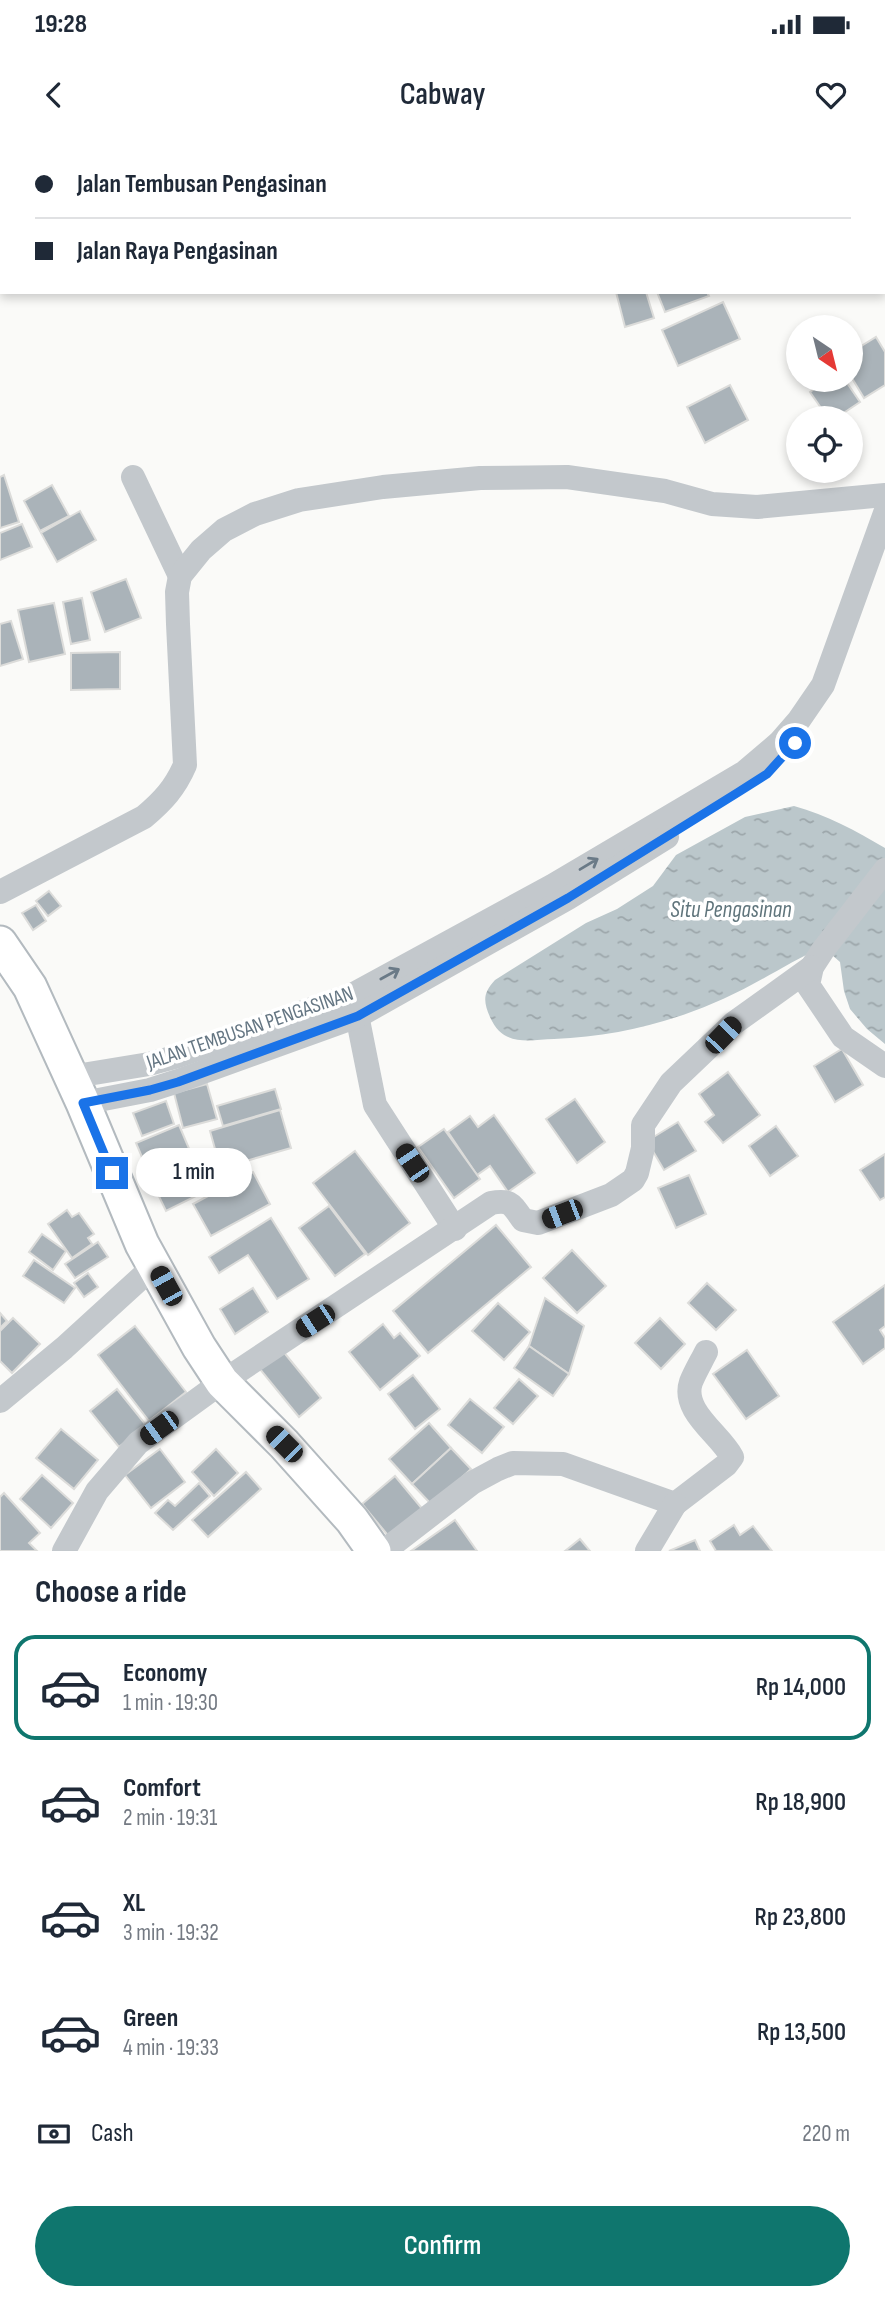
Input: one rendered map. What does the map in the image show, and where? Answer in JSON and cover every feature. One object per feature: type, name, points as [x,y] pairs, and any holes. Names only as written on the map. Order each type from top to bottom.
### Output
[{"type":"main road","points":[[4,958],[30,987],[142,1244],[199,1347],[222,1382],[292,1453],[352,1520],[374,1551]]},
{"type":"street","points":[[133,477],[180,576]]},
{"type":"street","points":[[0,892],[144,817],[165,800],[176,786],[185,765],[177,592],[180,576],[201,550],[224,530],[255,513],[299,500],[383,487],[480,478],[567,477],[665,491],[712,504],[757,507],[885,495]]},
{"type":"street","name":"JALAN TEMBUSAN PENGASINAN","points":[[762,768],[823,685],[885,513]]},
{"type":"street","name":"JALAN TEMBUSAN PENGASINAN","points":[[77,1090],[150,1090],[178,1082],[355,1005],[568,898],[762,768],[795,743],[840,686],[885,547]]},
{"type":"street","points":[[64,1551],[97,1492],[138,1443],[222,1382],[491,1203],[503,1200],[512,1205],[523,1220],[538,1223],[611,1195],[632,1180],[637,1173],[643,1148],[643,1125],[671,1083],[734,1023],[817,958],[885,870]]},
{"type":"street","points":[[817,958],[807,985],[809,989],[843,1037],[885,1066]]},
{"type":"street","points":[[355,1005],[375,1105],[455,1228]]},
{"type":"street","points":[[0,1401],[64,1348],[154,1265]]},
{"type":"street","points":[[647,1551],[675,1504],[726,1465],[732,1457],[727,1447],[695,1412],[690,1398],[690,1384],[706,1352]]},
{"type":"street","points":[[384,1551],[472,1483],[513,1463],[563,1464],[675,1504]]},
{"type":"water","name":"Situ Pengasinan","points":[[794,806],[841,824],[885,848],[885,1044],[867,1029],[850,1009],[844,991],[840,962],[823,947],[705,1007],[632,1029],[580,1037],[517,1040],[495,1027],[485,1002],[486,993],[495,980],[586,923],[617,909],[653,886],[676,855],[745,817]]},
{"type":"building","points":[[617,294],[647,294],[654,318],[625,327]]},
{"type":"building","points":[[658,294],[709,296],[665,312]]},
{"type":"building","points":[[723,302],[740,339],[678,366],[662,330]]},
{"type":"building","points":[[876,337],[885,352],[885,385],[864,398],[860,392],[863,392],[863,345]]},
{"type":"building","points":[[730,385],[748,420],[705,443],[687,407]]},
{"type":"building","points":[[810,392],[853,392],[860,402],[854,406],[820,406]]},
{"type":"building","points":[[4,475],[19,522],[0,528],[0,477]]},
{"type":"building","points":[[52,485],[69,516],[40,531],[24,501]]},
{"type":"building","points":[[80,511],[96,540],[57,562],[41,533]]},
{"type":"building","points":[[22,524],[32,547],[0,560],[0,533]]},
{"type":"building","points":[[126,579],[141,618],[105,632],[91,592]]},
{"type":"building","points":[[82,598],[90,640],[71,644],[63,602]]},
{"type":"building","points":[[54,603],[65,654],[29,662],[18,610]]},
{"type":"building","points":[[11,621],[23,659],[0,666],[0,624]]},
{"type":"building","points":[[120,652],[120,689],[71,690],[71,653]]},
{"type":"building","points":[[49,891],[61,906],[48,916],[36,901]]},
{"type":"building","points":[[36,905],[46,921],[33,930],[22,913]]},
{"type":"building","points":[[842,1049],[863,1085],[835,1102],[814,1066]]},
{"type":"building","points":[[728,1072],[760,1115],[723,1143],[705,1122],[714,1115],[699,1094]]},
{"type":"building","points":[[207,1084],[217,1119],[183,1128],[174,1093]]},
{"type":"building","points":[[275,1089],[281,1109],[223,1126],[217,1106]]},
{"type":"building","points":[[575,1099],[605,1142],[577,1163],[546,1119]]},
{"type":"building","points":[[166,1101],[174,1124],[142,1136],[133,1113]]},
{"type":"building","points":[[280,1110],[291,1148],[232,1165],[228,1153],[217,1156],[210,1131]]},
{"type":"building","points":[[494,1115],[535,1173],[508,1192],[490,1166],[477,1175],[448,1132],[470,1116],[478,1127]]},
{"type":"building","points":[[678,1122],[696,1151],[664,1170],[647,1141]]},
{"type":"building","points":[[179,1125],[193,1158],[150,1176],[136,1143]]},
{"type":"building","points":[[776,1126],[798,1156],[770,1176],[749,1146]]},
{"type":"building","points":[[444,1129],[480,1179],[454,1198],[418,1147]]},
{"type":"building","points":[[355,1151],[410,1223],[368,1255],[313,1183]]},
{"type":"building","points":[[885,1154],[885,1197],[880,1200],[860,1170]]},
{"type":"building","points":[[216,1155],[228,1180],[166,1211],[154,1186]]},
{"type":"building","points":[[253,1172],[270,1204],[211,1236],[193,1204]]},
{"type":"building","points":[[689,1175],[706,1214],[676,1228],[658,1188]]},
{"type":"building","points":[[329,1206],[365,1254],[335,1276],[299,1228]]},
{"type":"building","points":[[67,1210],[72,1217],[79,1213],[94,1234],[88,1238],[92,1244],[72,1258],[48,1224]]},
{"type":"building","points":[[271,1218],[309,1279],[277,1299],[248,1255],[219,1273],[209,1257]]},
{"type":"building","points":[[496,1225],[531,1267],[428,1353],[393,1311]]},
{"type":"building","points":[[42,1234],[66,1251],[53,1270],[29,1252]]},
{"type":"building","points":[[98,1242],[108,1257],[75,1278],[65,1264]]},
{"type":"building","points":[[572,1250],[606,1286],[577,1313],[543,1278]]},
{"type":"building","points":[[34,1260],[75,1288],[64,1303],[23,1276]]},
{"type":"building","points":[[88,1273],[98,1287],[84,1297],[74,1283]]},
{"type":"building","points":[[707,1283],[736,1310],[716,1330],[688,1303]]},
{"type":"building","points":[[885,1285],[885,1326],[880,1330],[885,1338],[885,1348],[863,1364],[833,1322]]},
{"type":"building","points":[[253,1288],[268,1312],[235,1334],[220,1309]]},
{"type":"building","points":[[545,1298],[584,1326],[569,1374],[529,1346]]},
{"type":"building","points":[[498,1303],[530,1332],[504,1360],[472,1331]]},
{"type":"building","points":[[0,1313],[7,1321],[0,1328]]},
{"type":"building","points":[[13,1318],[40,1344],[12,1373],[0,1361],[0,1331]]},
{"type":"building","points":[[660,1318],[685,1344],[661,1369],[635,1343]]},
{"type":"building","points":[[383,1324],[394,1338],[400,1333],[420,1356],[380,1390],[349,1352]]},
{"type":"building","points":[[135,1326],[186,1392],[149,1421],[98,1355]]},
{"type":"building","points":[[529,1346],[569,1374],[553,1396],[514,1368]]},
{"type":"building","points":[[282,1350],[321,1398],[299,1417],[259,1368]]},
{"type":"building","points":[[747,1350],[779,1396],[746,1419],[713,1374]]},
{"type":"building","points":[[413,1375],[440,1409],[415,1429],[388,1394]]},
{"type":"building","points":[[519,1379],[538,1396],[513,1424],[494,1408]]},
{"type":"building","points":[[117,1389],[146,1425],[119,1447],[90,1411]]},
{"type":"building","points":[[470,1399],[504,1427],[482,1453],[448,1425]]},
{"type":"building","points":[[429,1423],[451,1448],[412,1484],[389,1459]]},
{"type":"building","points":[[61,1429],[98,1460],[74,1489],[36,1458]]},
{"type":"building","points":[[451,1448],[471,1469],[432,1505],[412,1484]]},
{"type":"building","points":[[160,1449],[185,1482],[151,1508],[125,1475]]},
{"type":"building","points":[[216,1449],[238,1473],[214,1496],[192,1472]]},
{"type":"building","points":[[246,1472],[261,1489],[208,1537],[192,1520]]},
{"type":"building","points":[[42,1475],[73,1503],[51,1528],[20,1499]]},
{"type":"building","points":[[395,1476],[424,1511],[391,1539],[362,1504]]},
{"type":"building","points":[[199,1483],[210,1496],[173,1530],[155,1513],[168,1500],[175,1506]]},
{"type":"building","points":[[4,1493],[40,1533],[29,1543],[37,1551],[0,1551],[0,1497]]},
{"type":"building","points":[[455,1520],[477,1551],[411,1551]]},
{"type":"building","points":[[734,1525],[740,1535],[753,1526],[772,1551],[716,1551],[710,1541]]},
{"type":"building","points":[[580,1539],[590,1551],[565,1551]]},
{"type":"building","points":[[695,1540],[700,1551],[669,1551]]},
{"type":"route","points":[[112,1173],[83,1103],[178,1082],[358,1016],[568,898],[737,793],[767,774],[795,743]]}]
